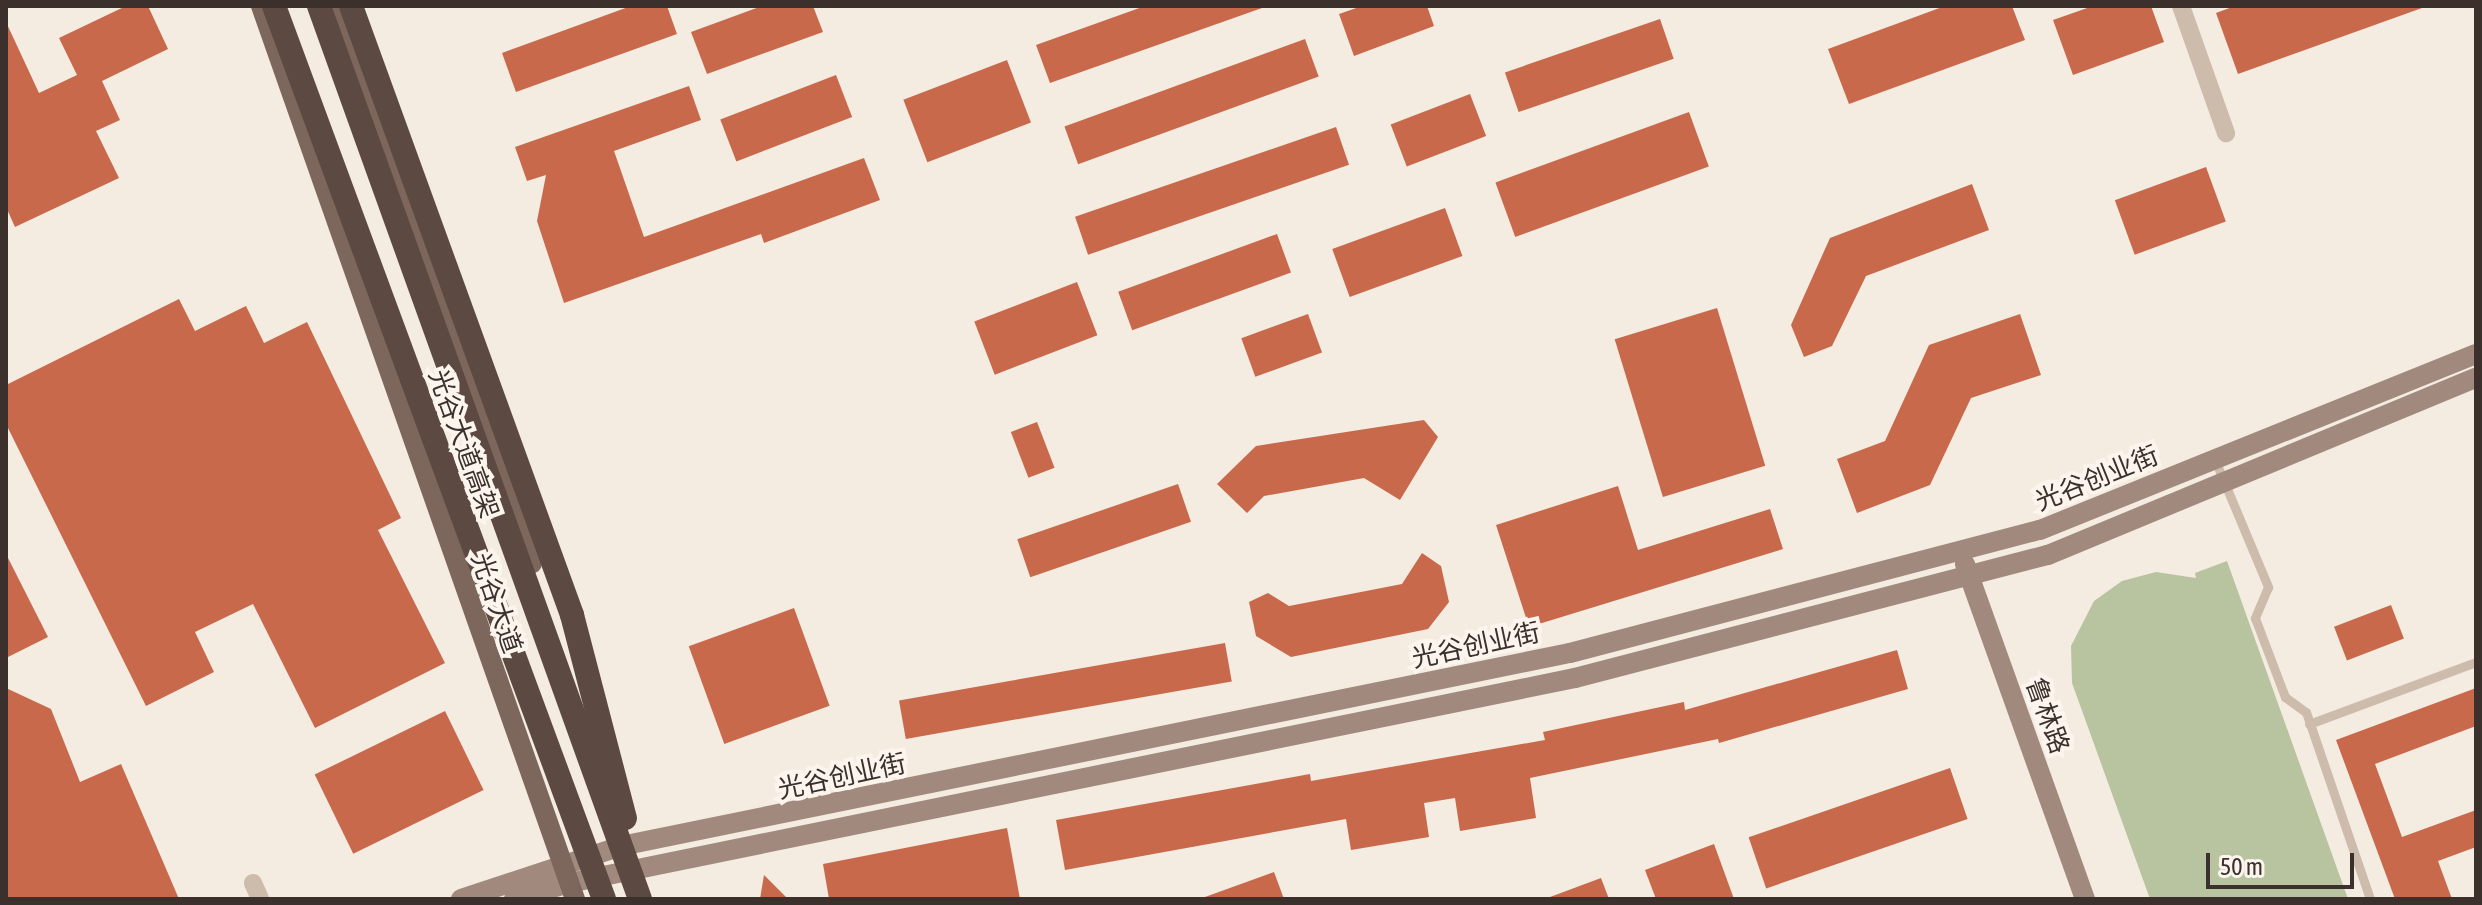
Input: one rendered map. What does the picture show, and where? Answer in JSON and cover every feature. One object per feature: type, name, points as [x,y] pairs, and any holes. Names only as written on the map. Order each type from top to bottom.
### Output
[{"type":"highway","name":"光谷大道高架","points":[[274,6],[604,899]]},
{"type":"highway","name":"光谷大道高架","points":[[319,6],[643,899]]},
{"type":"highway","points":[[351,6],[572,615],[643,899]]},
{"type":"main road","name":"光谷大道","points":[[261,6],[572,891]]},
{"type":"main road","name":"光谷大道","points":[[336,6],[614,796],[627,873]]},
{"type":"main road","name":"光谷创业街","points":[[461,899],[621,846],[1570,653],[2040,530],[2476,354]]},
{"type":"main road","name":"光谷创业街","points":[[514,899],[572,891],[627,873],[1575,678],[2048,555],[2476,378]]},
{"type":"main road","name":"鲁林路","points":[[1961,551],[2085,899]]},
{"type":"main road","points":[[627,873],[643,899]]},
{"type":"street","points":[[2181,6],[2226,133]]},
{"type":"lane","points":[[2215,460],[2268,587],[2255,618],[2285,697],[2306,712],[2370,899]]},
{"type":"lane","points":[[2309,724],[2476,662]]},
{"type":"green space","points":[[2227,561],[2348,899],[2150,899],[2072,683],[2071,646],[2094,601],[2122,581],[2156,572],[2196,578],[2195,573]]},
{"type":"building","points":[[126,6],[148,6],[168,49],[102,81],[120,120],[96,131],[119,178],[15,227],[6,207],[6,22],[39,93],[77,75],[59,38]]},
{"type":"building","points":[[631,6],[667,6],[677,34],[516,92],[502,53]]},
{"type":"building","points":[[762,6],[813,6],[823,32],[707,74],[691,32]]},
{"type":"building","points":[[1145,6],[1262,8],[1050,83],[1036,45]]},
{"type":"building","points":[[1362,6],[1427,6],[1434,26],[1354,56],[1339,14]]},
{"type":"building","points":[[1945,6],[2012,6],[2025,40],[1849,104],[1828,49]]},
{"type":"building","points":[[2093,6],[2151,6],[2164,42],[2073,75],[2053,20]]},
{"type":"building","points":[[2235,6],[2422,8],[2238,74],[2216,13]]},
{"type":"building","points":[[1660,19],[1674,59],[1519,112],[1505,72]]},
{"type":"building","points":[[1305,39],[1319,77],[1078,164],[1064,127]]},
{"type":"building","points":[[1007,60],[1031,123],[927,162],[903,100]]},
{"type":"building","points":[[836,75],[852,117],[736,161],[720,119]]},
{"type":"building","points":[[689,86],[701,120],[614,151],[644,237],[864,158],[880,200],[764,243],[761,234],[564,303],[537,221],[546,175],[527,181],[515,147]]},
{"type":"building","points":[[1470,94],[1486,136],[1407,166],[1391,124]]},
{"type":"building","points":[[1689,112],[1709,167],[1515,237],[1495,182]]},
{"type":"building","points":[[1336,127],[1349,165],[1088,255],[1075,217]]},
{"type":"building","points":[[2206,167],[2226,222],[2135,255],[2115,200]]},
{"type":"building","points":[[1972,184],[1989,230],[1866,276],[1832,346],[1804,357],[1791,325],[1830,238]]},
{"type":"building","points":[[1445,208],[1462,256],[1350,297],[1332,249]]},
{"type":"building","points":[[1277,234],[1291,273],[1132,330],[1118,292]]},
{"type":"building","points":[[1077,282],[1097,335],[995,375],[974,321]]},
{"type":"building","points":[[179,299],[195,331],[246,306],[264,343],[307,322],[401,518],[378,530],[445,663],[315,728],[253,604],[195,632],[214,672],[146,706],[6,424],[6,385]]},
{"type":"building","points":[[1717,308],[1765,466],[1663,497],[1615,339]]},
{"type":"building","points":[[1308,314],[1322,353],[1255,377],[1241,338]]},
{"type":"building","points":[[2020,314],[2041,375],[1971,398],[1930,485],[1857,513],[1837,459],[1885,441],[1929,345]]},
{"type":"building","points":[[1424,420],[1438,437],[1400,500],[1364,478],[1264,496],[1247,513],[1217,484],[1256,446]]},
{"type":"building","points":[[1037,422],[1055,468],[1028,478],[1011,432]]},
{"type":"building","points":[[1178,484],[1191,522],[1030,577],[1017,539]]},
{"type":"building","points":[[1618,486],[1638,550],[1770,509],[1783,549],[1529,627],[1496,525]]},
{"type":"building","points":[[1422,553],[1441,566],[1449,602],[1428,629],[1291,657],[1256,636],[1249,602],[1268,593],[1289,606],[1402,584]]},
{"type":"building","points":[[6,554],[48,637],[6,658]]},
{"type":"building","points":[[2391,605],[2404,639],[2347,660],[2334,627]]},
{"type":"building","points":[[794,608],[830,706],[724,744],[689,646]]},
{"type":"building","points":[[1225,643],[1232,681],[906,739],[899,700]]},
{"type":"building","points":[[1897,650],[1908,689],[1719,743],[1718,739],[1530,778],[1536,818],[1460,831],[1455,798],[1424,803],[1429,837],[1351,850],[1346,819],[1065,870],[1056,820],[1310,774],[1311,781],[1545,740],[1543,732],[1684,702],[1685,710]]},
{"type":"building","points":[[6,688],[51,709],[80,782],[121,764],[179,899],[6,899]]},
{"type":"building","points":[[2476,688],[2476,726],[2375,764],[2402,837],[2476,810],[2476,847],[2438,861],[2452,899],[2395,899],[2336,740]]},
{"type":"building","points":[[445,711],[484,790],[353,854],[315,775]]},
{"type":"building","points":[[1950,768],[1968,819],[1766,888],[1749,837]]},
{"type":"building","points":[[1007,828],[1020,899],[829,899],[823,864]]},
{"type":"building","points":[[1714,844],[1734,899],[1656,899],[1645,870]]},
{"type":"building","points":[[1274,872],[1284,899],[1205,899],[1205,897]]},
{"type":"building","points":[[764,875],[788,899],[760,899]]},
{"type":"building","points":[[1601,878],[1609,899],[1550,899],[1550,897]]}]
